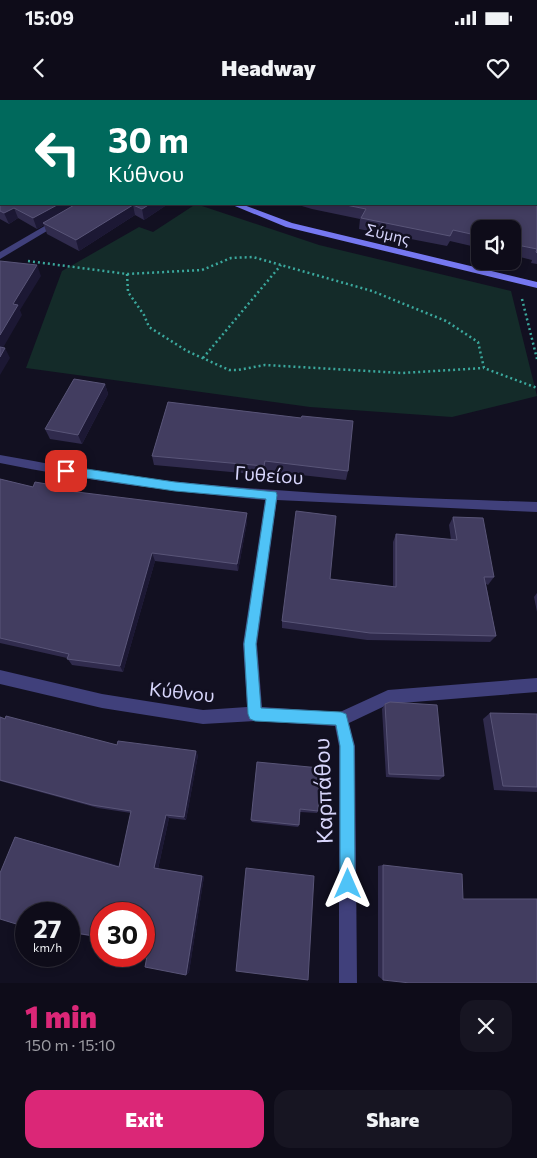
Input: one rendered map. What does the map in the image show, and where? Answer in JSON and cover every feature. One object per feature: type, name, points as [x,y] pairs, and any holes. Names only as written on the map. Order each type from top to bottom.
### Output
[{"type":"street","name":"Σύμης","points":[[237,205],[288,225],[537,285]]},
{"type":"street","points":[[0,256],[65,218]]},
{"type":"street","name":"Γυθείου","points":[[0,459],[30,466],[175,486],[272,495],[400,502],[537,506]]},
{"type":"street","points":[[255,714],[250,644],[272,495]]},
{"type":"street","name":"Κύθνου","points":[[0,677],[102,701],[203,717],[255,714],[341,718],[388,697],[537,684]]},
{"type":"street","name":"Καρπάθου","points":[[341,718],[347,746],[348,983]]},
{"type":"path","points":[[20,260],[127,274],[202,270],[231,258],[253,258],[372,291],[446,320],[478,342],[484,368]]},
{"type":"path","points":[[203,358],[281,265]]},
{"type":"path","points":[[127,274],[125,286],[129,297],[143,312],[149,327],[168,341],[228,370],[239,371],[263,364],[342,372],[444,373],[484,368],[537,388]]},
{"type":"path","points":[[517,280],[537,359]]},
{"type":"green space","points":[[194,205],[199,205],[319,245],[511,291],[537,396],[452,417],[310,407],[26,368],[62,271],[139,227],[153,232]]},
{"type":"building","points":[[0,205],[57,205],[33,218],[14,208],[4,213],[0,211]]},
{"type":"building","points":[[74,205],[133,205],[76,240],[43,223]]},
{"type":"building","points":[[133,205],[148,205],[142,209]]},
{"type":"building","points":[[346,205],[537,205],[537,249],[521,246],[521,220],[471,220],[471,234],[453,230],[450,236],[361,218],[366,209]]},
{"type":"building","points":[[0,261],[37,265],[13,304],[18,305],[0,335]]},
{"type":"building","points":[[0,347],[5,348],[0,357]]},
{"type":"building","points":[[74,379],[105,384],[78,435],[45,429]]},
{"type":"building","points":[[168,402],[301,418],[302,416],[353,421],[348,471],[265,461],[264,466],[152,456]]},
{"type":"building","points":[[0,479],[33,487],[35,482],[70,488],[69,491],[247,513],[237,564],[152,553],[120,666],[67,659],[69,654],[0,638]]},
{"type":"building","points":[[296,511],[336,516],[330,579],[396,587],[396,534],[457,540],[453,517],[483,518],[494,577],[484,577],[496,636],[370,633],[282,621]]},
{"type":"building","points":[[390,702],[437,705],[444,776],[389,774],[385,704]]},
{"type":"building","points":[[490,713],[537,714],[537,787],[503,786]]},
{"type":"building","points":[[6,716],[117,745],[118,741],[196,751],[184,817],[166,815],[154,868],[202,876],[186,975],[145,967],[155,967],[155,902],[90,902],[90,935],[80,934],[80,902],[15,902],[15,924],[0,919],[0,873],[15,837],[119,867],[131,811],[92,805],[0,780],[0,717],[5,719]]},
{"type":"building","points":[[257,762],[320,768],[318,811],[300,809],[299,825],[251,820]]},
{"type":"building","points":[[383,865],[462,874],[463,899],[537,899],[537,983],[410,983],[383,980]]},
{"type":"building","points":[[246,868],[314,876],[308,980],[236,971]]},
{"type":"route","points":[[66,471],[175,486],[272,495],[250,644],[255,714],[341,718],[347,746],[348,884]]}]
